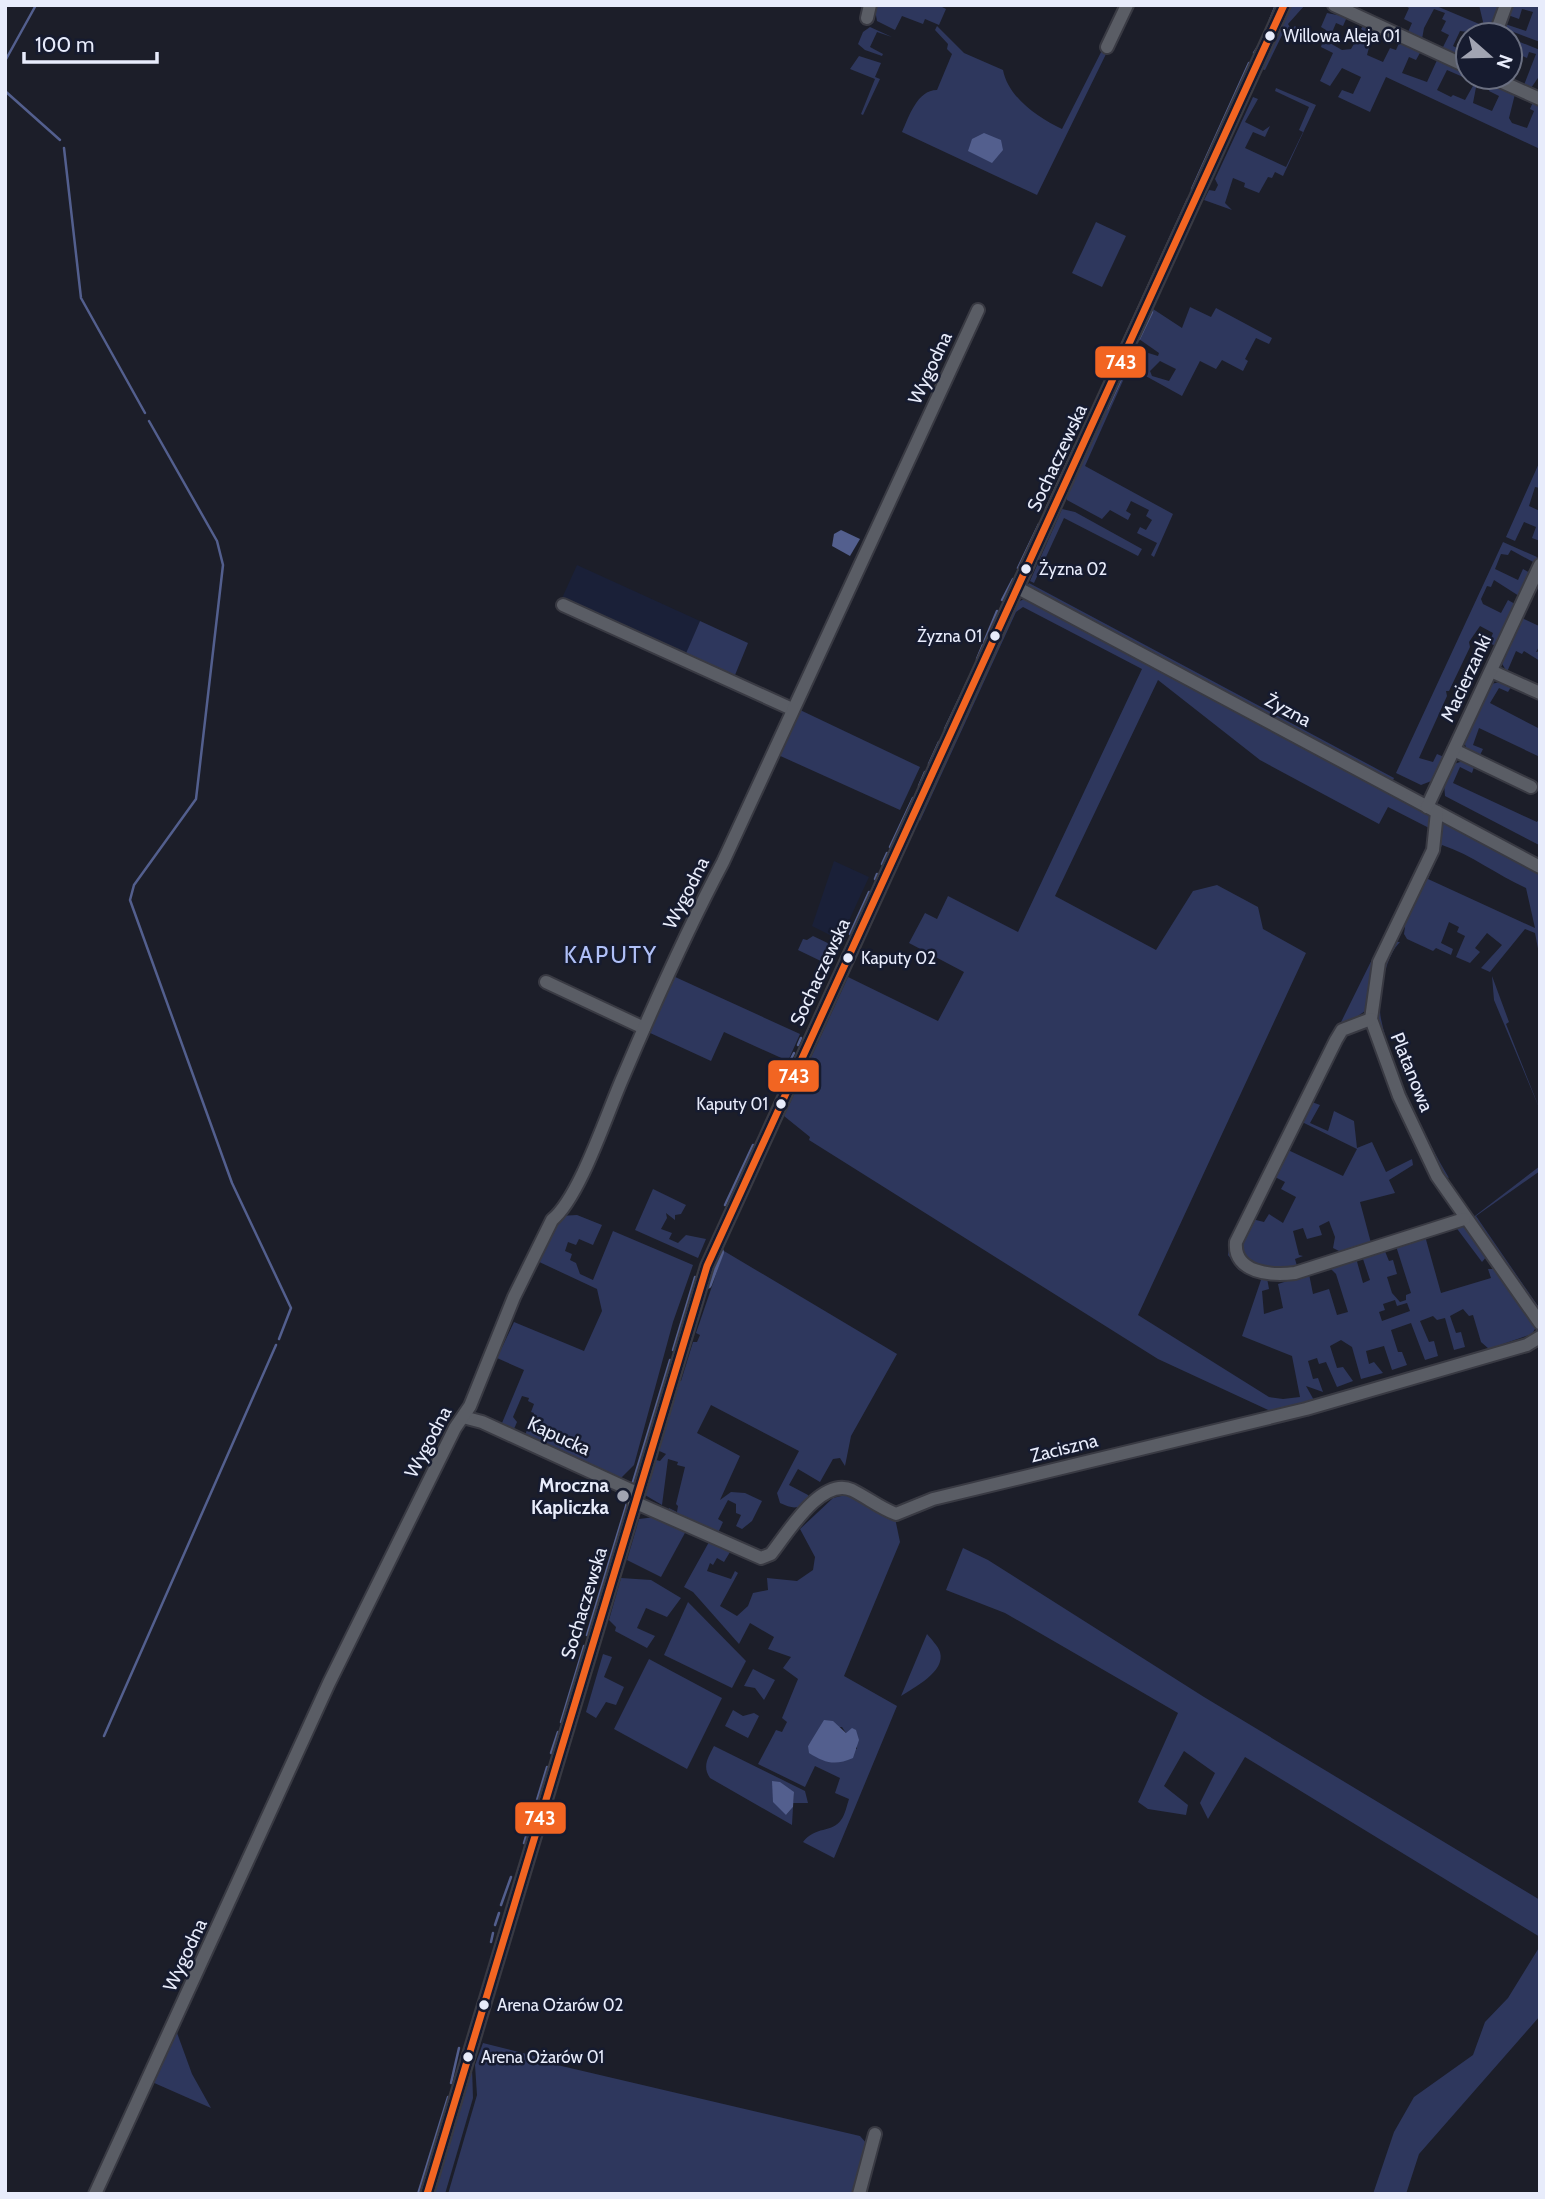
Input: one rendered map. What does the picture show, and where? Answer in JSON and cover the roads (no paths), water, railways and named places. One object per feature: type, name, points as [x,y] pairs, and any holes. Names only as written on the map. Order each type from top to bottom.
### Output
[{"type":"street","name":"Sochaczewska","points":[[427,2194],[635,1497],[707,1266],[1284,5]]},
{"type":"street","points":[[1334,5],[1454,61]]},
{"type":"street","points":[[1107,47],[1125,6]]},
{"type":"street","points":[[1522,91],[1540,99]]},
{"type":"street","name":"Wygodna","points":[[95,2194],[329,1683],[463,1417],[541,1242],[552,1220],[562,1212],[587,1161],[644,1028],[978,310]]},
{"type":"street","name":"Macierzanki","points":[[1432,810],[1454,750],[1540,565]]},
{"type":"street","name":"Żyzna","points":[[1018,588],[1538,866]]},
{"type":"street","points":[[563,605],[792,709]]},
{"type":"street","points":[[1491,671],[1540,693]]},
{"type":"street","points":[[1454,750],[1531,787]]},
{"type":"street","name":"Platanowa","points":[[1432,810],[1433,850],[1379,962],[1371,1019],[1399,1096],[1437,1176],[1464,1219],[1540,1322]]},
{"type":"street","points":[[546,982],[644,1028]]},
{"type":"street","points":[[1371,1019],[1342,1030],[1336,1040],[1236,1242],[1238,1259],[1242,1264],[1266,1273],[1295,1273],[1464,1219]]},
{"type":"street","name":"Zaciszna","points":[[635,1497],[761,1558],[771,1554],[814,1500],[830,1491],[849,1489],[896,1514],[933,1499],[1306,1409],[1527,1345],[1540,1337]]},
{"type":"street","name":"Kapucka","points":[[463,1417],[482,1422],[635,1497]]},
{"type":"street","points":[[859,2194],[875,2134]]},
{"type":"waterway","points":[[5,61],[36,5]]},
{"type":"waterway","points":[[1270,20],[1276,5]]},
{"type":"waterway","points":[[1254,53],[1258,47]]},
{"type":"waterway","points":[[1192,189],[1249,63]]},
{"type":"waterway","points":[[5,91],[60,140]]},
{"type":"waterway","points":[[64,148],[81,298],[145,413]]},
{"type":"waterway","points":[[1105,381],[1188,199]]},
{"type":"waterway","points":[[1139,339],[1152,312]]},
{"type":"waterway","points":[[1107,409],[1133,353]]},
{"type":"waterway","points":[[1084,428],[1093,408]]},
{"type":"waterway","points":[[149,421],[217,541],[223,565],[196,799],[134,885],[130,900],[232,1183],[291,1308],[279,1339]]},
{"type":"waterway","points":[[1046,509],[1075,446]]},
{"type":"waterway","points":[[1018,568],[1039,524]]},
{"type":"waterway","points":[[1002,600],[1013,579]]},
{"type":"waterway","points":[[977,659],[997,611]]},
{"type":"waterway","points":[[945,729],[973,670]]},
{"type":"waterway","points":[[929,764],[939,742]]},
{"type":"waterway","points":[[919,786],[925,772]]},
{"type":"waterway","points":[[890,847],[913,798]]},
{"type":"waterway","points":[[882,864],[887,853]]},
{"type":"waterway","points":[[875,879],[877,874]]},
{"type":"waterway","points":[[1540,877],[1540,908]]},
{"type":"waterway","points":[[850,934],[869,892]]},
{"type":"waterway","points":[[798,1045],[801,1038]]},
{"type":"waterway","points":[[790,1061],[794,1053]]},
{"type":"waterway","points":[[725,1205],[753,1145]]},
{"type":"waterway","points":[[707,1284],[719,1252]]},
{"type":"waterway","points":[[673,1350],[695,1277]]},
{"type":"waterway","points":[[104,1736],[276,1345]]},
{"type":"waterway","points":[[632,1485],[670,1360]]},
{"type":"waterway","points":[[587,1635],[630,1493]]},
{"type":"waterway","points":[[561,1722],[584,1646]]},
{"type":"waterway","points":[[551,1753],[558,1732]]},
{"type":"waterway","points":[[524,1843],[547,1767]]},
{"type":"waterway","points":[[501,1905],[511,1877]]},
{"type":"waterway","points":[[495,1925],[499,1913]]},
{"type":"waterway","points":[[491,1942],[493,1933]]},
{"type":"waterway","points":[[451,2083],[459,2048]]},
{"type":"waterway","points":[[418,2194],[448,2097]]},
{"type":"place","name":"Willowa Aleja 01","points":[[1270,36]]},
{"type":"place","name":"Żyzna 02","points":[[1026,569]]},
{"type":"place","name":"Żyzna 01","points":[[995,636]]},
{"type":"place","name":"Kaputy 02","points":[[848,958]]},
{"type":"place","name":"Kaputy 01","points":[[781,1104]]},
{"type":"place","name":"Mroczna Kapliczka","points":[[623,1496]]},
{"type":"place","name":"Arena Ożarów 02","points":[[484,2005]]},
{"type":"place","name":"Arena Ożarów 01","points":[[468,2057]]},
{"type":"district","name":"KAPUTY","points":[[611,955]]}]
